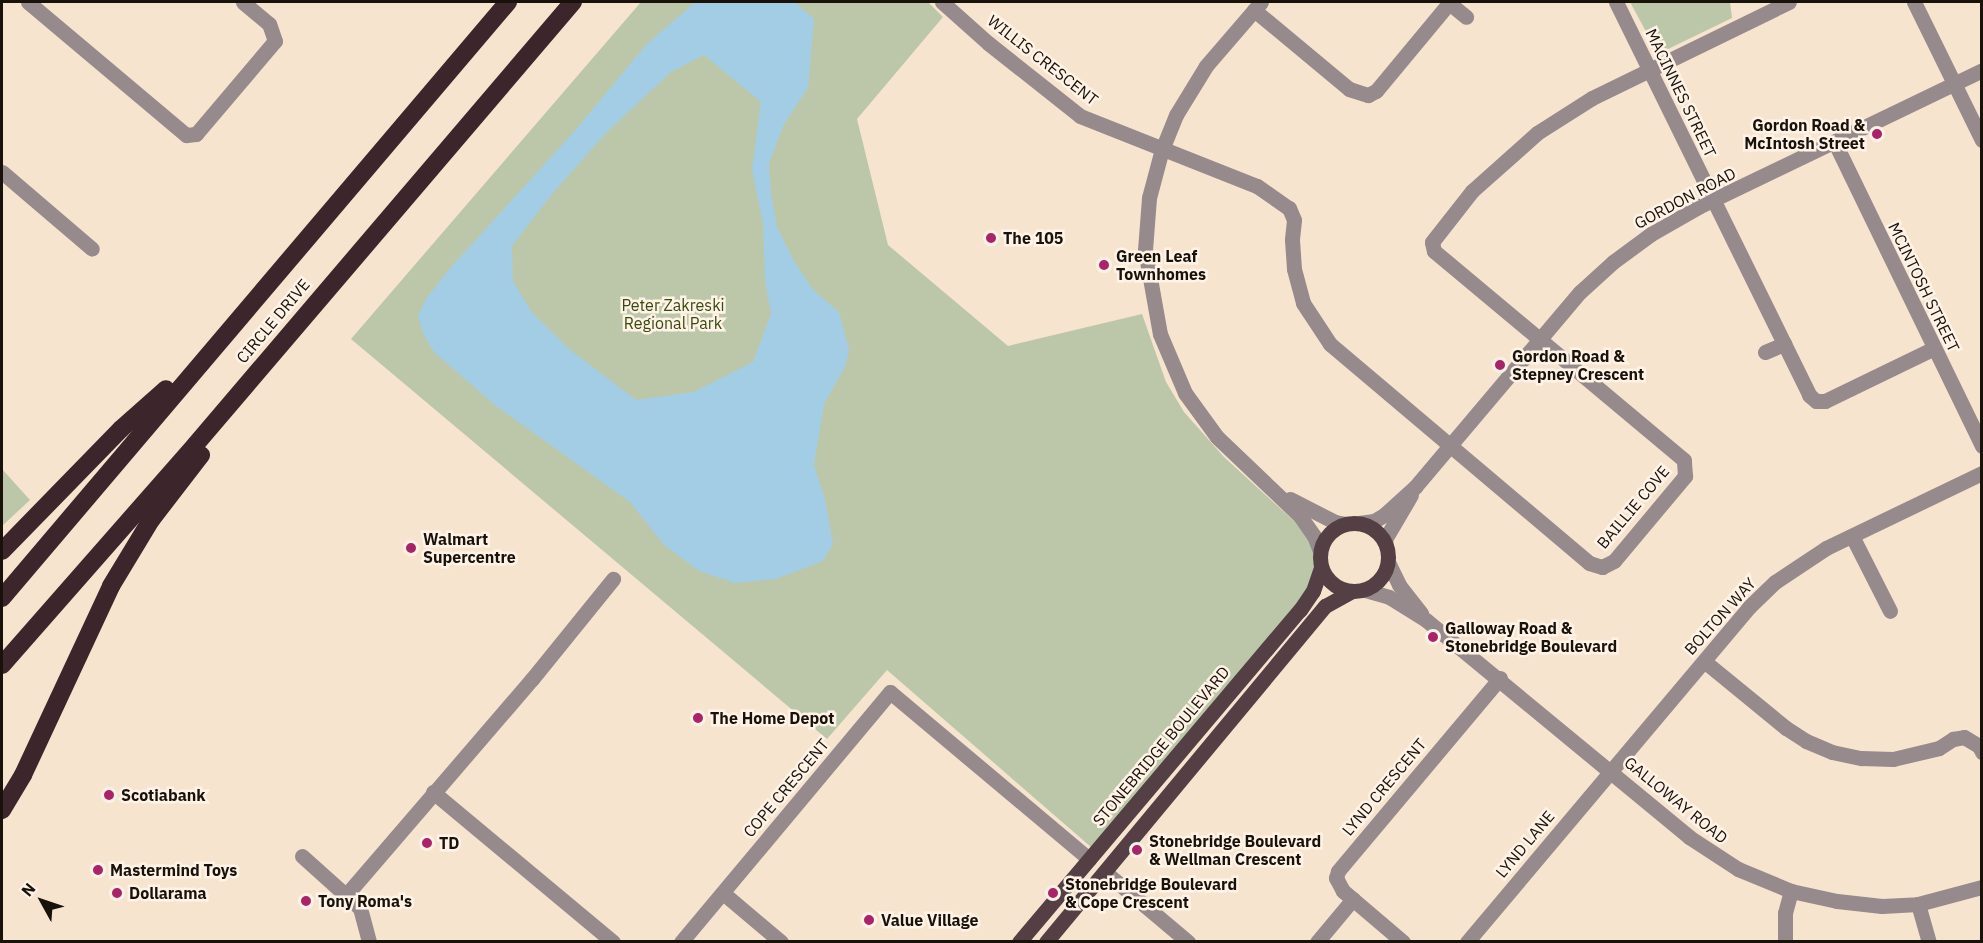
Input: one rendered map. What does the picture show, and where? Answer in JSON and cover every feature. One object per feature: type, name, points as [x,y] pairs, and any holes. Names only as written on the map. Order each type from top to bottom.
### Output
[{"type":"highway","name":"CIRCLE DRIVE","points":[[2,598],[508,2]]},
{"type":"highway","name":"CIRCLE DRIVE","points":[[2,665],[196,444],[573,2]]},
{"type":"highway","points":[[2,810],[23,775],[111,586],[151,520],[332,282]]},
{"type":"highway","points":[[2,551],[121,429],[205,357]]},
{"type":"main road","points":[[1046,942],[1325,606],[1379,581],[1388,562],[1384,541],[1369,527],[1352,524],[1330,533],[1320,551],[1321,568],[1334,585],[1357,591]]},
{"type":"main road","name":"STONEBRIDGE BOULEVARD","points":[[1019,942],[1300,610],[1313,591],[1321,568]]},
{"type":"street","points":[[28,2],[186,135],[196,134],[274,41],[269,24],[243,2]]},
{"type":"street","name":"WILLIS CRESCENT","points":[[942,2],[986,41],[1080,116],[1257,186],[1289,208],[1294,220],[1292,240],[1294,269],[1304,303],[1321,333],[1340,354],[1451,446]]},
{"type":"street","points":[[1320,551],[1309,527],[1279,494],[1239,459],[1198,413],[1185,393],[1160,334],[1145,250],[1149,198],[1162,149],[1190,91],[1206,66],[1257,6],[1349,89],[1368,95],[1376,91],[1450,2],[1466,17]]},
{"type":"street","name":"MACINNES STREET","points":[[1616,2],[1809,395],[1815,401],[1835,397],[1934,348]]},
{"type":"street","points":[[1539,339],[1434,251],[1432,242],[1472,191],[1537,133],[1592,98],[1789,2]]},
{"type":"street","points":[[1914,2],[1982,140]]},
{"type":"street","name":"GORDON ROAD","points":[[1352,524],[1384,515],[1414,487],[1580,292],[1613,262],[1651,234],[1982,70]]},
{"type":"street","name":"MCINTOSH STREET","points":[[1835,143],[1982,447]]},
{"type":"street","points":[[2,172],[92,249]]},
{"type":"street","name":"BAILLIE COVE","points":[[1451,446],[1595,566],[1602,567],[1614,561],[1685,476],[1684,460],[1539,339]]},
{"type":"street","points":[[1765,352],[1784,344]]},
{"type":"street","name":"BOLTON WAY","points":[[1610,770],[1749,607],[1775,582],[1826,548],[1982,473]]},
{"type":"street","name":"GORDON ROAD","points":[[1384,541],[1414,487]]},
{"type":"street","points":[[1279,494],[1329,520],[1352,524]]},
{"type":"street","points":[[1851,536],[1890,611]]},
{"type":"street","name":"GALLOWAY ROAD","points":[[1388,562],[1399,585],[1426,620]]},
{"type":"street","points":[[347,894],[532,680],[613,579]]},
{"type":"street","name":"GALLOWAY ROAD","points":[[1357,591],[1389,597],[1426,620],[1500,678],[1714,855],[1738,869],[1791,891],[1856,904],[1918,904],[1982,887]]},
{"type":"street","points":[[1704,661],[1786,728],[1806,741],[1832,752],[1861,759],[1893,759],[1939,748],[1953,739],[1964,737],[1979,746],[1982,752]]},
{"type":"street","name":"LYND CRESCENT","points":[[1403,942],[1338,884],[1338,871],[1500,678]]},
{"type":"street","name":"COPE CRESCENT","points":[[681,942],[890,692],[1089,859]]},
{"type":"street","name":"LYND LANE","points":[[1467,942],[1610,770]]},
{"type":"street","points":[[433,792],[613,942]]},
{"type":"street","points":[[302,856],[360,908],[369,942]]},
{"type":"street","points":[[1105,872],[1188,942]]},
{"type":"street","points":[[1785,942],[1785,913],[1791,891]]},
{"type":"street","points":[[723,892],[781,942]]},
{"type":"street","points":[[1317,942],[1353,899]]},
{"type":"street","points":[[1918,904],[1929,942]]},
{"type":"green space","name":"Peter Zakreski Regional Park","points":[[641,2],[928,2],[943,17],[857,119],[888,245],[1008,346],[1142,314],[1166,382],[1184,412],[1224,457],[1307,533],[1314,545],[1317,561],[1313,591],[1091,847],[887,670],[827,739],[351,339]]},
{"type":"green space","points":[[1630,2],[1730,2],[1732,18],[1666,50],[1656,50]]},
{"type":"green space","points":[[2,469],[30,500],[2,526]]},
{"type":"water","points":[[695,2],[794,2],[814,19],[808,88],[784,124],[769,163],[771,194],[777,227],[794,261],[814,291],[839,312],[849,349],[846,365],[824,404],[814,465],[825,499],[833,544],[823,561],[776,579],[735,583],[699,571],[664,545],[630,502],[496,406],[434,352],[424,335],[418,316],[426,299],[450,268],[573,133],[645,46]],"holes":[[[704,55],[761,102],[752,170],[763,224],[765,281],[771,314],[753,362],[694,392],[636,400],[569,349],[532,313],[513,281],[512,246],[552,194],[607,132],[671,72]]]},
{"type":"place","name":"Gordon Road & McIntosh Street","points":[[1877,134]]},
{"type":"place","name":"The 105","points":[[991,238]]},
{"type":"place","name":"Green Leaf Townhomes","points":[[1104,265]]},
{"type":"place","name":"Gordon Road & Stepney Crescent","points":[[1500,365]]},
{"type":"place","name":"Walmart Supercentre","points":[[411,548]]},
{"type":"place","name":"Galloway Road & Stonebridge Boulevard","points":[[1433,637]]},
{"type":"place","name":"The Home Depot","points":[[698,718]]},
{"type":"place","name":"Scotiabank","points":[[109,795]]},
{"type":"place","name":"TD","points":[[427,843]]},
{"type":"place","name":"Stonebridge Boulevard & Wellman Crescent","points":[[1137,850]]},
{"type":"place","name":"Mastermind Toys","points":[[98,870]]},
{"type":"place","name":"Dollarama","points":[[117,893]]},
{"type":"place","name":"Stonebridge Boulevard & Cope Crescent","points":[[1053,893]]},
{"type":"place","name":"Tony Roma's","points":[[306,901]]},
{"type":"place","name":"Value Village","points":[[869,920]]}]
